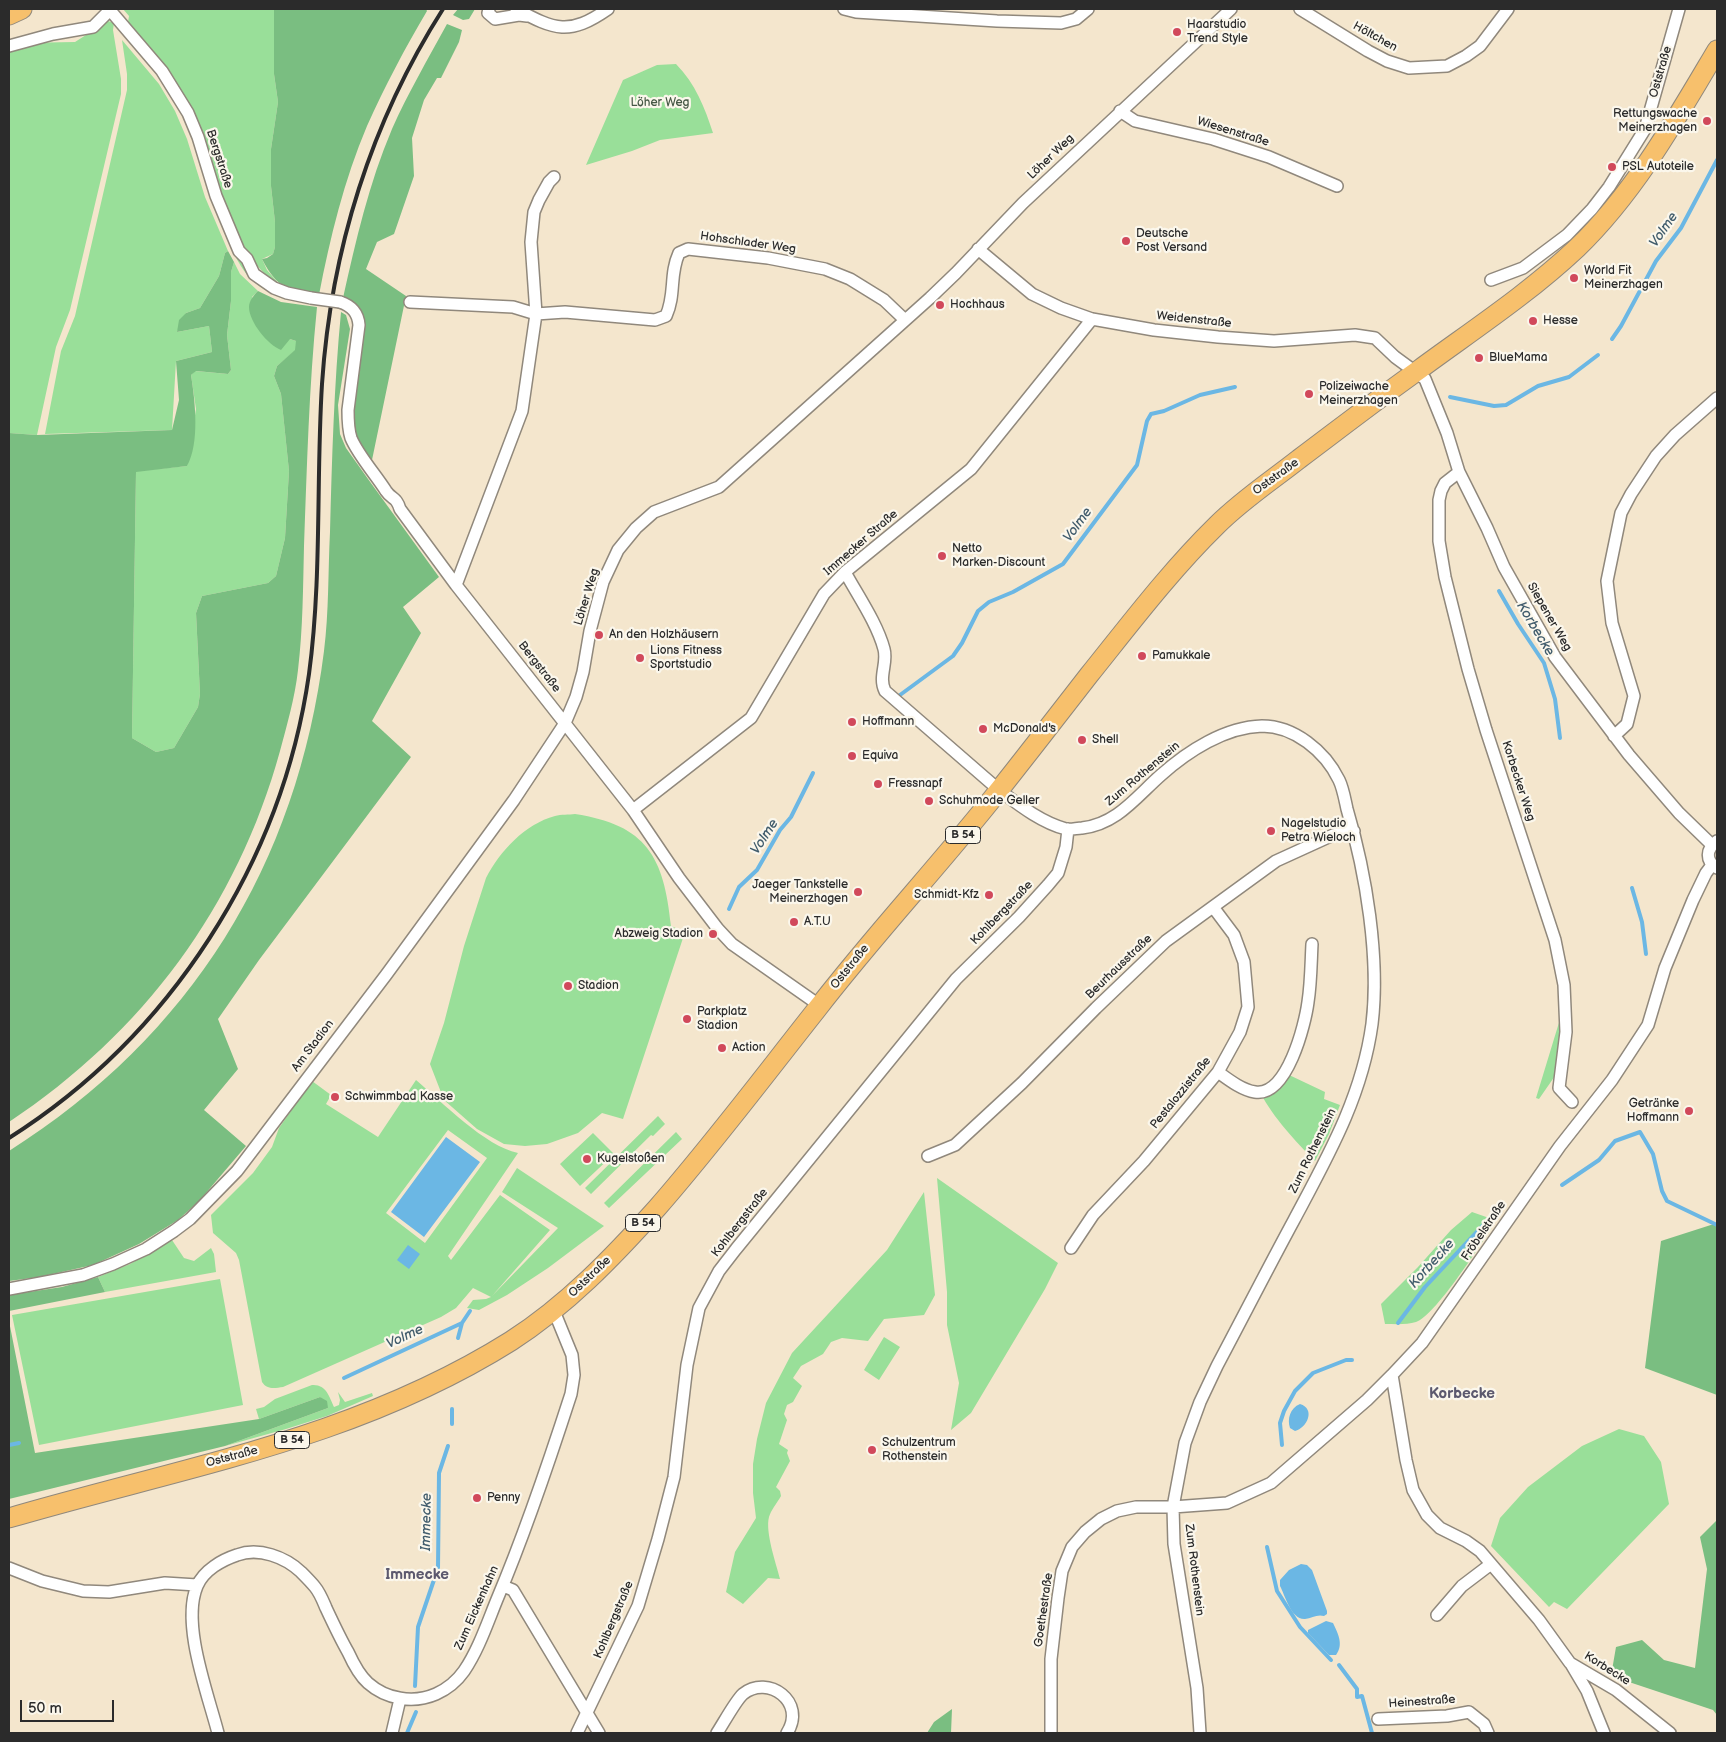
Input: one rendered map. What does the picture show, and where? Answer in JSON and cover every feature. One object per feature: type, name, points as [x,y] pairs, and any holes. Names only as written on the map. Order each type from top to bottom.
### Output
[{"type":"main road","points":[[9,15],[22,9]]},
{"type":"main road","name":"Oststraße","points":[[9,1518],[271,1447],[330,1428],[388,1406],[446,1379],[516,1337],[554,1311],[626,1242],[685,1176],[819,1005],[881,930],[927,879],[1146,604],[1218,524],[1246,499],[1415,372],[1508,307],[1580,246],[1598,214],[1622,196],[1656,148],[1679,114],[1717,50]]},
{"type":"street","points":[[9,46],[52,34],[93,27],[110,9]]},
{"type":"street","name":"Bergstraße","points":[[110,9],[162,71],[188,113],[198,137],[216,196],[240,253],[247,259],[254,274],[274,288],[287,293],[340,302],[353,309],[359,325],[348,410],[348,424],[351,438],[387,492],[397,500],[400,510],[456,585],[633,810],[679,878],[732,944],[819,1005]]},
{"type":"street","points":[[489,9],[488,13],[495,19],[519,15],[531,17]]},
{"type":"street","points":[[516,9],[543,24],[555,27],[569,27],[590,21],[608,9]]},
{"type":"street","points":[[844,9],[856,12],[940,18],[1062,23],[1076,19],[1088,9]]},
{"type":"street","name":"Löher Weg","points":[[565,722],[576,697],[583,672],[590,631],[603,582],[618,550],[636,528],[654,512],[719,488],[956,273],[1023,203],[1231,9]]},
{"type":"street","name":"Höltchen","points":[[1300,9],[1368,51],[1387,61],[1409,68],[1447,66],[1466,56],[1480,46],[1508,9]]},
{"type":"street","name":"Oststraße","points":[[1491,280],[1523,268],[1598,214],[1644,129],[1679,9]]},
{"type":"street","name":"Wiesenstraße","points":[[1120,111],[1135,121],[1212,139],[1269,157],[1337,186]]},
{"type":"street","points":[[456,585],[522,411],[536,314],[531,242],[534,212],[538,200],[554,176]]},
{"type":"street","name":"Hohschlader Weg","points":[[410,302],[513,306],[536,314],[565,312],[656,320],[666,316],[671,305],[674,265],[679,253],[688,249],[768,258],[825,269],[850,279],[884,300],[905,320]]},
{"type":"street","name":"Weidenstraße","points":[[978,249],[1032,294],[1061,308],[1092,319],[1154,330],[1274,341],[1355,335],[1375,338],[1415,372]]},
{"type":"street","name":"Immecker Straße","points":[[633,810],[751,718],[824,594],[845,572],[971,469],[1092,319]]},
{"type":"street","name":"Siepener Weg","points":[[1415,372],[1425,379],[1459,472],[1488,528],[1504,567],[1555,657],[1614,736],[1679,813],[1714,843],[1708,855],[1715,867]]},
{"type":"street","points":[[1614,736],[1627,724],[1634,696],[1612,623],[1607,581],[1621,513],[1656,456],[1674,435],[1717,398]]},
{"type":"street","name":"Korbecker Weg","points":[[1459,472],[1446,483],[1439,500],[1439,541],[1445,576],[1468,669],[1486,730],[1555,940],[1564,986],[1566,1032],[1559,1088],[1572,1102]]},
{"type":"street","points":[[845,572],[885,651],[882,677],[885,691],[999,790]]},
{"type":"street","name":"Am Stadion","points":[[9,1289],[83,1275],[113,1264],[146,1249],[174,1231],[198,1212],[252,1153],[315,1066],[386,975],[514,800],[565,722]]},
{"type":"street","name":"Zum Rothenstein","points":[[999,790],[1017,804],[1042,819],[1068,829],[1093,827],[1112,819],[1124,810],[1162,774],[1190,752],[1219,737],[1247,727],[1264,726],[1282,730],[1304,740],[1323,756],[1339,780],[1354,831],[1369,910],[1374,967],[1372,1023],[1360,1079],[1343,1127],[1217,1366],[1200,1402],[1184,1443],[1173,1507],[1174,1544],[1197,1688],[1200,1733]]},
{"type":"street","name":"Kohlbergstraße","points":[[577,1733],[638,1606],[658,1539],[674,1477],[687,1365],[695,1321],[698,1308],[705,1295],[719,1271],[736,1248],[956,979],[1019,917],[1058,873],[1066,847],[1068,829]]},
{"type":"street","name":"Beurhausstraße","points":[[928,1156],[955,1145],[1022,1083],[1166,941],[1276,861],[1333,835],[1354,831]]},
{"type":"street","name":"Fröbelstraße","points":[[1173,1507],[1227,1503],[1271,1483],[1367,1400],[1422,1343],[1560,1146],[1608,1086],[1648,1025],[1664,968],[1706,873],[1715,867]]},
{"type":"street","name":"Pestalozzistraße","points":[[1071,1248],[1093,1215],[1144,1161],[1218,1072],[1240,1032],[1248,1007],[1244,962],[1234,935],[1213,907]]},
{"type":"street","points":[[1218,1072],[1236,1084],[1256,1092],[1272,1087],[1283,1077],[1298,1045],[1304,1024],[1309,1001],[1312,944]]},
{"type":"street","name":"Zum Eickenhahn","points":[[197,1585],[221,1561],[240,1554],[259,1552],[275,1556],[299,1571],[316,1588],[355,1667],[366,1682],[377,1690],[400,1699],[421,1698],[435,1694],[455,1681],[475,1651],[503,1586],[571,1394],[574,1375],[572,1356],[554,1311]]},
{"type":"street","name":"Korbecke","points":[[1392,1375],[1399,1422],[1413,1490],[1426,1515],[1440,1528],[1466,1541],[1480,1551],[1539,1620],[1570,1663],[1616,1690],[1670,1733]]},
{"type":"street","name":"Goethestraße","points":[[1051,1733],[1051,1659],[1062,1571],[1072,1547],[1085,1532],[1101,1519],[1117,1511],[1136,1507],[1173,1507]]},
{"type":"street","points":[[1437,1615],[1462,1586],[1492,1564]]},
{"type":"street","points":[[9,1568],[42,1582],[83,1591],[109,1592],[165,1583],[197,1585],[192,1602],[195,1645],[218,1733]]},
{"type":"street","points":[[503,1586],[513,1590],[599,1733]]},
{"type":"street","points":[[1570,1663],[1587,1691],[1604,1733]]},
{"type":"street","points":[[717,1733],[742,1694],[756,1688],[771,1688],[783,1695],[791,1704],[794,1716],[788,1733]]},
{"type":"street","points":[[392,1733],[400,1699]]},
{"type":"street","name":"Heinestraße","points":[[1378,1718],[1447,1716],[1469,1712],[1484,1724],[1488,1733]]},
{"type":"green space","points":[[123,9],[274,9],[274,74],[278,102],[271,149],[271,186],[275,222],[275,247],[273,254],[262,259],[267,270],[280,285],[251,258],[240,239],[221,197],[192,111],[170,74],[128,22],[129,16]]},
{"type":"green space","points":[[274,9],[426,9],[427,11],[388,82],[367,126],[351,167],[338,209],[319,295],[285,286],[273,277],[262,259],[273,254],[275,247],[275,222],[271,186],[271,149],[278,102],[274,74]]},
{"type":"green space","points":[[458,9],[475,9],[469,19],[463,20],[453,15]]},
{"type":"green space","points":[[108,21],[114,23],[113,30],[121,79],[121,94],[70,310],[56,347],[37,435],[9,433],[9,46],[19,43],[75,42]]},
{"type":"green space","points":[[447,24],[462,30],[459,42],[441,78],[437,78],[424,100],[412,138],[414,176],[394,234],[377,242],[366,269],[406,296],[372,460],[354,430],[351,407],[363,322],[357,307],[343,298],[376,170],[405,102]]},
{"type":"green space","points":[[122,40],[159,84],[175,111],[187,139],[205,197],[228,251],[225,253],[219,276],[200,308],[186,313],[177,332],[209,326],[212,352],[176,361],[172,430],[45,434],[61,351],[75,316],[127,90],[127,74]]},
{"type":"green space","name":"Löher Weg","points":[[676,64],[689,79],[699,96],[713,133],[660,140],[586,165],[623,80],[657,65]]},
{"type":"green space","points":[[224,231],[228,234],[249,274],[289,298],[264,289],[247,275]]},
{"type":"green space","points":[[228,251],[234,262],[231,272],[231,301],[227,335],[231,370],[228,374],[196,371],[191,375],[195,409],[195,434],[194,446],[187,466],[136,472],[132,738],[156,752],[174,748],[198,707],[200,694],[196,613],[202,596],[268,583],[276,576],[285,538],[289,471],[281,394],[274,376],[277,366],[295,350],[296,341],[290,339],[281,350],[260,332],[252,319],[249,307],[253,296],[258,291],[281,302],[317,307],[309,426],[301,639],[297,680],[288,721],[262,808],[238,862],[211,913],[179,962],[142,1007],[102,1048],[57,1087],[9,1122],[9,433],[37,435],[172,430],[179,400],[176,361],[212,352],[209,326],[177,332],[179,320],[186,313],[200,308],[219,276],[225,253]]},
{"type":"green space","points":[[234,262],[240,274],[258,291],[252,297],[290,339],[296,341],[296,350],[277,366],[274,376],[281,394],[289,471],[285,538],[276,576],[268,583],[202,596],[196,613],[200,694],[198,707],[174,748],[156,752],[132,738],[136,471],[187,466],[196,409],[191,375],[195,371],[228,374],[231,370],[227,335],[231,301],[231,272]]},
{"type":"green space","points":[[341,312],[346,315],[350,329],[338,405],[340,434],[346,448],[439,577],[403,607],[421,633],[372,721],[411,757],[259,960],[218,1019],[238,1069],[204,1110],[246,1146],[200,1200],[178,1220],[139,1244],[93,1265],[39,1277],[9,1281],[9,1151],[74,1105],[131,1054],[182,999],[225,938],[260,873],[289,803],[310,729],[326,636],[334,422]]},
{"type":"green space","points":[[575,814],[600,819],[619,826],[635,836],[647,848],[657,863],[663,881],[671,926],[685,932],[623,1119],[602,1113],[578,1133],[547,1144],[525,1146],[504,1144],[477,1129],[444,1100],[430,1064],[444,1023],[464,946],[486,878],[498,858],[524,832],[534,825],[555,816]]},
{"type":"green space","points":[[1561,1016],[1561,1045],[1557,1073],[1539,1099],[1536,1098]]},
{"type":"green space","points":[[1287,1074],[1325,1092],[1324,1099],[1340,1105],[1329,1134],[1315,1161],[1278,1120],[1261,1094]]},
{"type":"green space","points":[[416,1080],[478,1133],[505,1149],[518,1153],[448,1256],[451,1260],[500,1195],[550,1230],[492,1296],[558,1228],[502,1192],[517,1168],[604,1226],[548,1268],[507,1295],[479,1310],[467,1308],[473,1300],[491,1297],[473,1288],[456,1308],[441,1317],[283,1387],[271,1388],[266,1386],[262,1382],[239,1260],[236,1253],[213,1233],[211,1215],[253,1173],[272,1147],[279,1128],[312,1081],[331,1095],[326,1104],[378,1137]],"holes":[[[448,1130],[487,1158],[425,1243],[386,1213]]]},
{"type":"green space","points":[[658,1116],[665,1124],[653,1136],[651,1135],[591,1194],[585,1188]]},
{"type":"green space","points":[[676,1132],[682,1139],[609,1208],[604,1203]]},
{"type":"green space","name":"Kugelstoßen","points":[[593,1133],[614,1154],[580,1186],[560,1164]]},
{"type":"green space","points":[[937,1178],[1058,1263],[1045,1289],[971,1413],[951,1430],[959,1383],[947,1325],[947,1292]]},
{"type":"green space","points":[[924,1192],[935,1295],[924,1315],[884,1319],[868,1341],[842,1338],[831,1342],[823,1354],[801,1366],[793,1378],[802,1386],[793,1402],[787,1405],[784,1414],[787,1420],[779,1444],[788,1450],[787,1453],[790,1461],[776,1487],[780,1491],[781,1496],[771,1512],[768,1523],[771,1548],[780,1579],[768,1578],[743,1604],[726,1592],[735,1552],[756,1518],[753,1493],[753,1464],[766,1403],[792,1353],[887,1250]]},
{"type":"green space","points":[[1472,1212],[1492,1219],[1491,1229],[1445,1295],[1434,1308],[1416,1322],[1385,1324],[1381,1304],[1451,1230]]},
{"type":"green space","points":[[1717,1223],[1717,1395],[1645,1368],[1661,1241]]},
{"type":"green space","points":[[172,1240],[184,1258],[194,1261],[211,1248],[214,1254],[216,1272],[105,1292],[98,1277],[130,1264]]},
{"type":"green space","points":[[98,1277],[105,1292],[9,1311],[9,1295],[62,1287]]},
{"type":"green space","points":[[220,1279],[243,1405],[39,1445],[12,1315]]},
{"type":"green space","points":[[9,1321],[35,1453],[259,1419],[320,1397],[327,1401],[328,1408],[225,1446],[9,1499]]},
{"type":"green space","points":[[884,1337],[900,1347],[879,1380],[864,1370]]},
{"type":"green space","points":[[312,1385],[321,1386],[324,1389],[334,1407],[339,1405],[338,1392],[345,1402],[372,1393],[373,1396],[327,1416],[225,1446],[328,1408],[320,1397],[259,1419],[256,1409],[264,1407],[275,1399]]},
{"type":"green space","points":[[1619,1429],[1644,1436],[1661,1462],[1669,1504],[1567,1609],[1554,1602],[1549,1607],[1491,1546],[1500,1518],[1528,1487],[1582,1446]]},
{"type":"green space","points":[[1717,1520],[1717,1715],[1713,1710],[1611,1676],[1616,1647],[1642,1640],[1664,1660],[1695,1668],[1707,1569],[1700,1537]]},
{"type":"green space","points":[[952,1709],[951,1733],[927,1733],[934,1722]]},
{"type":"water","points":[[446,1137],[480,1162],[424,1237],[391,1212]]},
{"type":"water","points":[[408,1245],[420,1254],[409,1269],[397,1260]]},
{"type":"water","points":[[1300,1404],[1305,1406],[1309,1414],[1303,1426],[1295,1431],[1290,1428],[1289,1418],[1294,1408]]},
{"type":"water","points":[[1301,1564],[1307,1565],[1312,1570],[1327,1611],[1327,1614],[1324,1616],[1300,1618],[1296,1616],[1286,1601],[1280,1586],[1280,1580],[1289,1570]]},
{"type":"water","points":[[1326,1621],[1333,1623],[1338,1635],[1340,1647],[1336,1655],[1329,1655],[1308,1633],[1308,1630]]},
{"type":"waterway","name":"Volme","points":[[1612,339],[1656,261],[1681,228],[1717,160]]},
{"type":"waterway","name":"Volme","points":[[1450,397],[1494,406],[1506,405],[1538,386],[1569,377],[1598,355]]},
{"type":"waterway","name":"Volme","points":[[900,695],[953,656],[962,643],[978,611],[989,602],[1013,592],[1063,564],[1137,465],[1147,421],[1151,414],[1164,411],[1200,395],[1235,387]]},
{"type":"waterway","name":"Korbecke","points":[[1499,591],[1544,663],[1555,699],[1560,738]]},
{"type":"waterway","name":"Volme","points":[[729,909],[739,887],[757,870],[780,830],[791,817],[813,773]]},
{"type":"waterway","name":"Korbecke","points":[[1632,888],[1642,922],[1646,954]]},
{"type":"waterway","points":[[1562,1185],[1599,1160],[1615,1141],[1640,1132],[1653,1154],[1662,1191],[1667,1201],[1717,1225]]},
{"type":"waterway","name":"Korbecke","points":[[1398,1323],[1425,1287],[1486,1222]]},
{"type":"waterway","name":"Volme","points":[[344,1378],[462,1323],[470,1311]]},
{"type":"waterway","name":"Immecke","points":[[458,1338],[462,1323]]},
{"type":"waterway","name":"Korbecke","points":[[1282,1445],[1280,1423],[1295,1391],[1313,1373],[1346,1360],[1352,1360]]},
{"type":"waterway","name":"Immecke","points":[[452,1409],[452,1424]]},
{"type":"waterway","name":"Volme","points":[[9,1445],[19,1443]]},
{"type":"waterway","name":"Immecke","points":[[415,1686],[418,1627],[438,1568],[439,1473],[448,1446]]},
{"type":"waterway","name":"Korbecke","points":[[1267,1547],[1277,1591],[1300,1627],[1331,1660]]},
{"type":"waterway","name":"Korbecke","points":[[1339,1665],[1357,1689],[1357,1697],[1362,1696],[1372,1733]]},
{"type":"waterway","name":"Immecke","points":[[407,1733],[416,1712]]},
{"type":"railway","points":[[9,1138],[67,1097],[120,1049],[168,996],[209,939],[245,877],[273,812],[295,744],[309,674],[316,602],[322,384],[327,334],[345,236],[375,142],[417,52],[443,9]]},
{"type":"place","name":"Haarstudio Trend Style","points":[[1177,32]]},
{"type":"place","name":"Rettungswache Meinerzhagen","points":[[1707,121]]},
{"type":"place","name":"PSL Autoteile","points":[[1612,167]]},
{"type":"place","name":"Deutsche Post Versand","points":[[1126,241]]},
{"type":"place","name":"World Fit Meinerzhagen","points":[[1574,278]]},
{"type":"place","name":"Hochhaus","points":[[940,305]]},
{"type":"place","name":"Hesse","points":[[1533,321]]},
{"type":"place","name":"BlueMama","points":[[1479,358]]},
{"type":"place","name":"Polizeiwache Meinerzhagen","points":[[1309,394]]},
{"type":"place","name":"Netto Marken-Discount","points":[[942,556]]},
{"type":"place","name":"An den Holzhäusern","points":[[599,635]]},
{"type":"place","name":"Pamukkale","points":[[1142,656]]},
{"type":"place","name":"Lions Fitness Sportstudio","points":[[640,658]]},
{"type":"place","name":"Hoffmann","points":[[852,722]]},
{"type":"place","name":"McDonald's","points":[[983,729]]},
{"type":"place","name":"Shell","points":[[1082,740]]},
{"type":"place","name":"Equiva","points":[[852,756]]},
{"type":"place","name":"Fressnapf","points":[[878,784]]},
{"type":"place","name":"Schuhmode Geller","points":[[929,801]]},
{"type":"place","name":"Nagelstudio Petra Wieloch","points":[[1271,831]]},
{"type":"place","name":"Jaeger Tankstelle Meinerzhagen","points":[[858,892]]},
{"type":"place","name":"Schmidt-Kfz","points":[[989,895]]},
{"type":"place","name":"A.T.U","points":[[794,922]]},
{"type":"place","name":"Abzweig Stadion","points":[[713,934]]},
{"type":"place","name":"Stadion","points":[[568,986]]},
{"type":"place","name":"Parkplatz Stadion","points":[[687,1019]]},
{"type":"place","name":"Action","points":[[722,1048]]},
{"type":"place","name":"Schwimmbad Kasse","points":[[335,1097]]},
{"type":"place","name":"Getränke Hoffmann","points":[[1689,1111]]},
{"type":"place","name":"Kugelstoßen","points":[[587,1159]]},
{"type":"place","name":"Schulzentrum Rothenstein","points":[[872,1450]]},
{"type":"place","name":"Penny","points":[[477,1498]]},
{"type":"district","name":"Korbecke","points":[[1462,1394]]},
{"type":"district","name":"Immecke","points":[[417,1575]]}]
